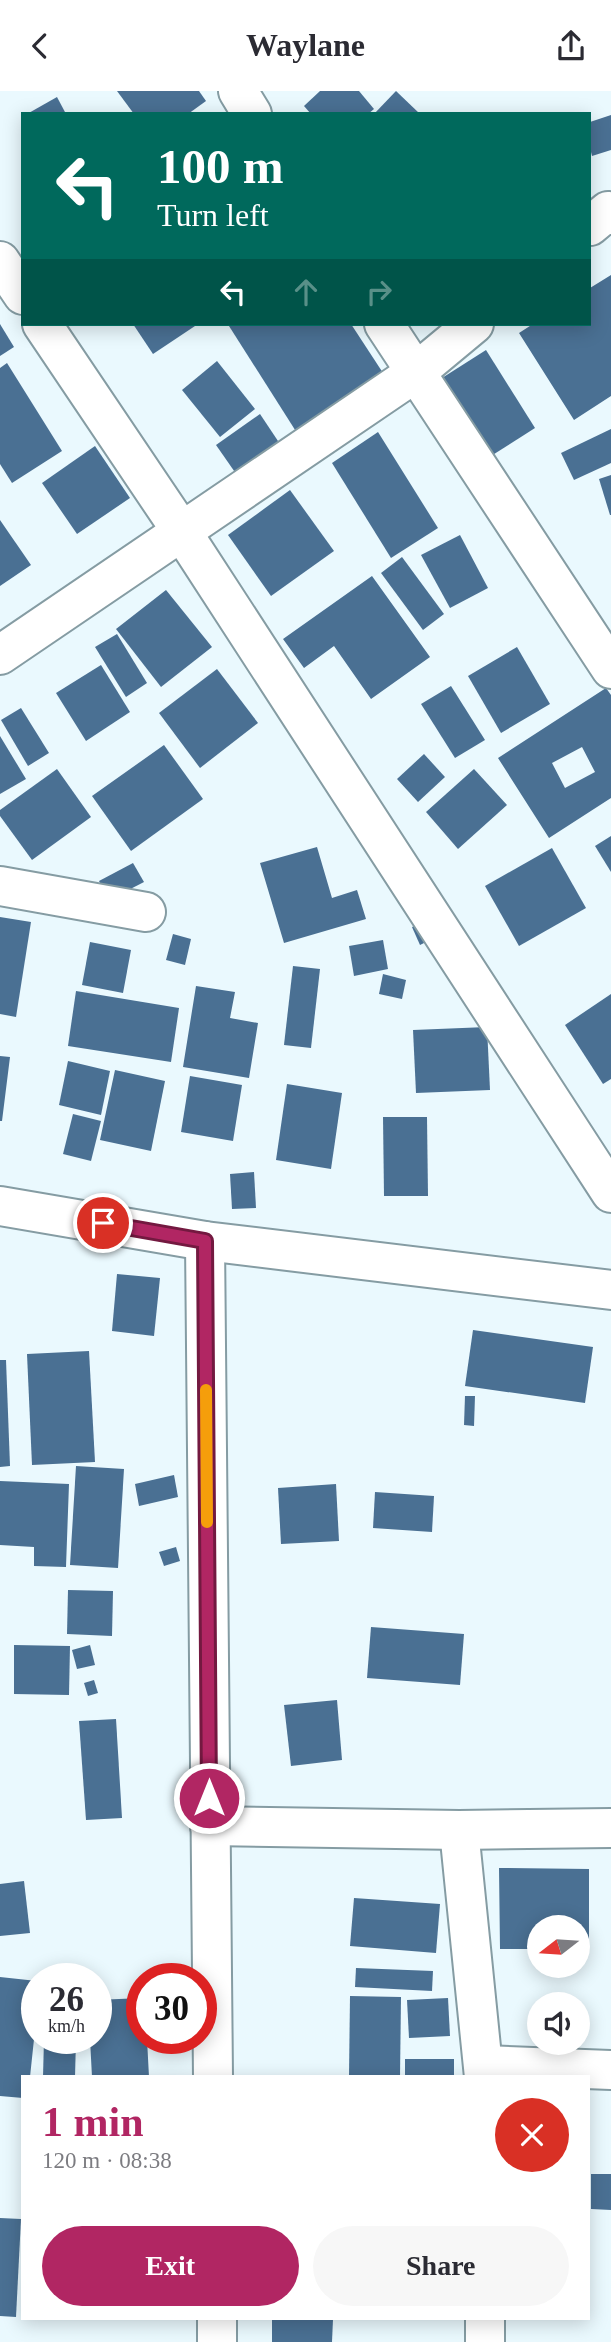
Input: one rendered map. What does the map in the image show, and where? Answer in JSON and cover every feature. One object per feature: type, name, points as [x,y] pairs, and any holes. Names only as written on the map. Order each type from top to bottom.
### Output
[{"type":"street","points":[[238,91],[251,112]]},
{"type":"street","points":[[0,261],[21,292]]},
{"type":"street","points":[[43,326],[182,532],[611,1193]]},
{"type":"street","points":[[385,326],[611,669]]},
{"type":"street","points":[[0,655],[415,373],[472,326]]},
{"type":"street","points":[[0,886],[146,912]]},
{"type":"street","points":[[0,1206],[205,1241],[611,1290]]},
{"type":"street","points":[[205,1241],[213,2075]]},
{"type":"street","points":[[210,1826],[459,1830],[611,1828]]},
{"type":"street","points":[[459,1830],[485,2071],[611,2070]]},
{"type":"street","points":[[217,2320],[217,2342]]},
{"type":"street","points":[[485,2320],[485,2342]]},
{"type":"building","points":[[117,91],[199,91],[206,101],[191,112],[133,112]]},
{"type":"building","points":[[320,91],[359,91],[374,109],[370,112],[309,112],[304,106]]},
{"type":"building","points":[[396,91],[418,112],[376,112]]},
{"type":"building","points":[[57,97],[65,112],[31,112]]},
{"type":"building","points":[[611,115],[611,150],[592,156],[591,122]]},
{"type":"building","points":[[611,275],[611,396],[574,420],[519,333],[530,326],[591,326],[591,287]]},
{"type":"building","points":[[0,324],[14,347],[0,356]]},
{"type":"building","points":[[134,326],[195,326],[153,354]]},
{"type":"building","points":[[229,326],[352,326],[385,376],[297,433]]},
{"type":"building","points":[[486,350],[535,428],[491,456],[442,378]]},
{"type":"building","points":[[217,361],[255,409],[220,437],[182,390]]},
{"type":"building","points":[[7,363],[62,451],[12,483],[0,464],[0,368]]},
{"type":"building","points":[[260,414],[282,447],[239,478],[216,445]]},
{"type":"building","points":[[611,429],[611,463],[574,480],[561,453]]},
{"type":"building","points":[[378,432],[438,528],[391,558],[332,463]]},
{"type":"building","points":[[95,446],[130,498],[77,534],[42,483]]},
{"type":"building","points":[[611,475],[611,515],[610,515],[599,479]]},
{"type":"building","points":[[290,490],[334,551],[271,596],[228,535]]},
{"type":"building","points":[[0,520],[31,565],[0,586]]},
{"type":"building","points":[[460,535],[488,588],[450,608],[421,555]]},
{"type":"building","points":[[402,557],[444,614],[423,630],[381,573]]},
{"type":"building","points":[[372,576],[430,657],[371,699],[334,646],[304,668],[283,639]]},
{"type":"building","points":[[166,590],[212,647],[161,687],[116,629]]},
{"type":"building","points":[[117,634],[147,683],[126,697],[95,647]]},
{"type":"building","points":[[517,647],[550,704],[501,733],[468,676]]},
{"type":"building","points":[[101,665],[130,712],[86,741],[56,693]]},
{"type":"building","points":[[217,669],[258,723],[200,768],[159,713]]},
{"type":"building","points":[[451,686],[485,740],[455,758],[421,704]]},
{"type":"building","points":[[606,688],[611,695],[611,798],[549,838],[498,758]],"holes":[[[582,747],[595,772],[565,788],[552,763]]]},
{"type":"building","points":[[21,708],[49,753],[28,766],[1,720]]},
{"type":"building","points":[[0,736],[26,779],[0,794]]},
{"type":"building","points":[[164,745],[203,799],[131,851],[92,796]]},
{"type":"building","points":[[424,754],[445,777],[418,802],[397,779]]},
{"type":"building","points":[[57,769],[91,817],[32,860],[0,816],[0,810]]},
{"type":"building","points":[[474,769],[507,805],[458,849],[426,812]]},
{"type":"building","points":[[611,836],[611,872],[595,846]]},
{"type":"building","points":[[317,847],[332,898],[357,890],[366,919],[284,943],[260,863]]},
{"type":"building","points":[[552,848],[586,908],[519,946],[485,886]]},
{"type":"building","points":[[133,863],[144,882],[109,900],[99,881]]},
{"type":"building","points":[[0,917],[31,922],[16,1017],[0,1014]]},
{"type":"building","points":[[424,922],[432,939],[420,945],[412,927]]},
{"type":"building","points":[[173,934],[191,939],[185,965],[166,960]]},
{"type":"building","points":[[383,940],[388,969],[354,976],[349,946]]},
{"type":"building","points":[[90,942],[131,950],[123,993],[82,985]]},
{"type":"building","points":[[293,966],[320,969],[311,1048],[284,1045]]},
{"type":"building","points":[[383,974],[406,980],[402,999],[379,994]]},
{"type":"building","points":[[196,986],[235,992],[230,1018],[258,1023],[249,1078],[183,1067]]},
{"type":"building","points":[[76,991],[179,1008],[171,1062],[68,1046]]},
{"type":"building","points":[[611,994],[611,1079],[603,1084],[565,1025]]},
{"type":"building","points":[[487,1027],[490,1090],[416,1093],[413,1030]]},
{"type":"building","points":[[0,1056],[10,1057],[2,1121],[0,1121]]},
{"type":"building","points":[[68,1061],[110,1071],[101,1115],[59,1105]]},
{"type":"building","points":[[115,1070],[165,1081],[151,1151],[100,1140]]},
{"type":"building","points":[[190,1076],[242,1085],[233,1141],[181,1132]]},
{"type":"building","points":[[287,1084],[342,1093],[331,1169],[276,1160]]},
{"type":"building","points":[[73,1114],[101,1121],[91,1161],[63,1154]]},
{"type":"building","points":[[383,1117],[427,1117],[428,1196],[384,1196]]},
{"type":"building","points":[[254,1172],[256,1208],[232,1209],[230,1174]]},
{"type":"building","points":[[117,1274],[160,1278],[154,1336],[112,1331]]},
{"type":"building","points":[[473,1330],[593,1347],[585,1403],[465,1386]]},
{"type":"building","points":[[89,1351],[95,1462],[32,1465],[27,1354]]},
{"type":"building","points":[[0,1360],[6,1360],[10,1466],[0,1467]]},
{"type":"building","points":[[465,1396],[475,1396],[474,1426],[464,1425]]},
{"type":"building","points":[[76,1466],[124,1469],[118,1568],[70,1565]]},
{"type":"building","points":[[174,1475],[178,1497],[139,1506],[135,1484]]},
{"type":"building","points":[[0,1481],[69,1484],[66,1567],[34,1566],[34,1547],[0,1545]]},
{"type":"building","points":[[336,1484],[339,1541],[281,1544],[278,1488]]},
{"type":"building","points":[[375,1492],[434,1496],[432,1532],[373,1528]]},
{"type":"building","points":[[176,1547],[180,1561],[164,1566],[159,1552]]},
{"type":"building","points":[[68,1590],[113,1591],[112,1636],[67,1634]]},
{"type":"building","points":[[371,1627],[464,1634],[460,1685],[367,1678]]},
{"type":"building","points":[[14,1645],[70,1646],[69,1695],[14,1694]]},
{"type":"building","points":[[90,1645],[95,1665],[77,1669],[72,1650]]},
{"type":"building","points":[[94,1680],[98,1693],[88,1696],[84,1683]]},
{"type":"building","points":[[337,1700],[342,1760],[291,1766],[284,1705]]},
{"type":"building","points":[[116,1719],[122,1818],[86,1820],[79,1721]]},
{"type":"building","points":[[499,1868],[589,1869],[589,1915],[527,1915],[527,1949],[500,1949]]},
{"type":"building","points":[[24,1881],[30,1933],[0,1936],[0,1884]]},
{"type":"building","points":[[354,1898],[440,1904],[436,1953],[350,1946]]},
{"type":"building","points":[[356,1968],[433,1971],[432,1991],[355,1987]]},
{"type":"building","points":[[0,1977],[21,1979],[21,2054],[32,2054],[30,2075],[21,2075],[21,2098],[0,2096]]},
{"type":"building","points":[[350,1996],[401,1997],[400,2075],[349,2075]]},
{"type":"building","points":[[448,1998],[450,2036],[409,2038],[407,2000]]},
{"type":"building","points":[[112,1999],[126,1999],[126,2054],[148,2054],[149,2075],[92,2075],[91,2054],[112,2054]]},
{"type":"building","points":[[44,2054],[76,2054],[75,2075],[43,2075]]},
{"type":"building","points":[[405,2059],[454,2059],[454,2075],[405,2075]]},
{"type":"building","points":[[591,2174],[611,2174],[611,2210],[591,2209]]},
{"type":"building","points":[[0,2218],[21,2219],[16,2317],[0,2316]]},
{"type":"building","points":[[272,2320],[333,2320],[332,2342],[272,2342]]},
{"type":"slow traffic","points":[[206,1390],[207,1522]]},
{"type":"route","points":[[103,1223],[205,1241],[209,1798]]}]
